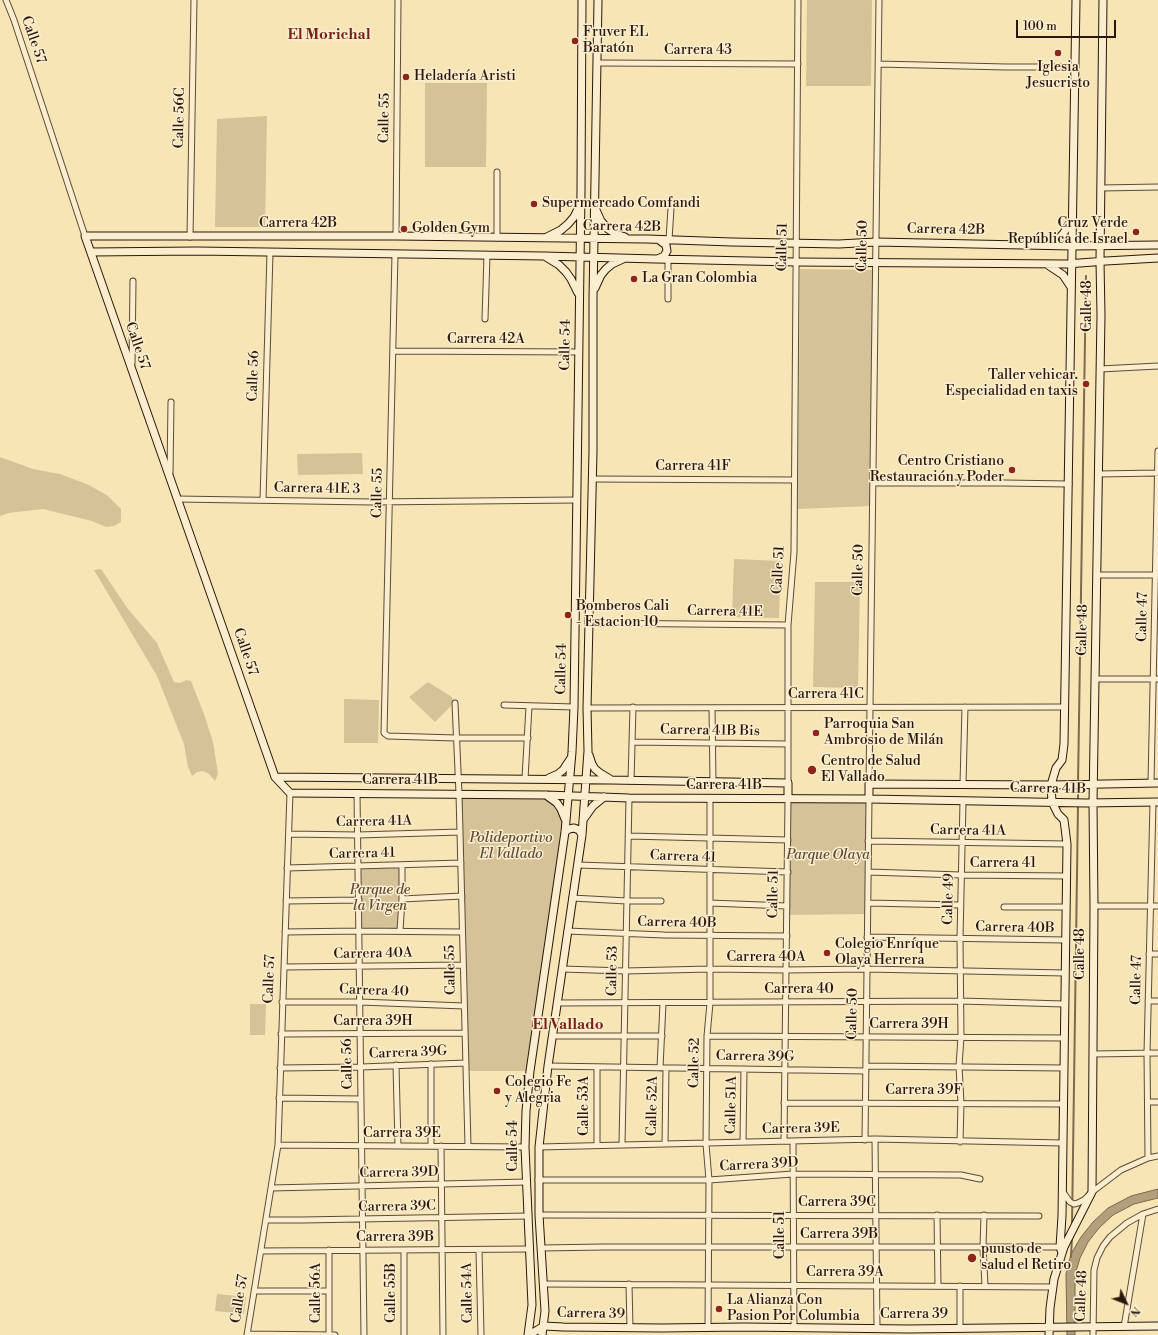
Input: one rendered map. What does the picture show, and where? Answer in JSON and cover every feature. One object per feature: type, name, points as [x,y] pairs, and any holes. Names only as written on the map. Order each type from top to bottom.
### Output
[{"type":"street","name":"Calle 57","points":[[6,0],[131,369],[275,777],[290,793],[278,1145],[247,1334]]},
{"type":"street","name":"Calle 56C","points":[[190,237],[194,0]]},
{"type":"street","name":"Calle 55","points":[[396,236],[398,0]]},
{"type":"street","name":"Calle 54","points":[[528,1335],[532,1305],[525,1147],[526,1111],[530,1071],[565,832],[570,780],[574,707],[582,0]]},
{"type":"street","name":"Calle 54","points":[[542,1335],[545,1311],[538,1180],[539,1147],[552,1036],[582,835],[588,751],[587,708],[592,479],[593,298],[596,204],[598,0]]},
{"type":"street","name":"Calle 51","points":[[784,1141],[788,872],[788,625],[794,552],[798,0]]},
{"type":"street","name":"Calle 50","points":[[865,1140],[879,0]]},
{"type":"street","name":"Calle 48","points":[[1062,1249],[1067,844],[1064,820],[1058,814],[1052,802],[1051,785],[1056,768],[1062,760],[1064,744],[1073,264],[1072,246],[1076,0]]},
{"type":"street","name":"Calle 48","points":[[1049,1335],[1051,1327],[1052,1287],[1062,1249],[1092,1192],[1094,906],[1089,803],[1094,784],[1100,369],[1103,0]]},
{"type":"street","name":"Carrera 43","points":[[597,63],[798,64]]},
{"type":"street","points":[[878,64],[1075,67]]},
{"type":"street","points":[[497,172],[497,238]]},
{"type":"street","points":[[1101,188],[1158,187]]},
{"type":"street","points":[[544,238],[561,230],[571,221],[578,209],[581,191]]},
{"type":"street","points":[[596,204],[599,217],[605,226],[616,234],[631,239]]},
{"type":"street","points":[[669,240],[671,208]]},
{"type":"street","points":[[1046,245],[1063,234],[1068,228],[1073,215]]},
{"type":"street","name":"Carrera 42B","points":[[85,236],[396,236],[631,239],[839,244],[876,242],[1072,246],[1158,245]]},
{"type":"street","points":[[656,259],[662,258],[667,251],[666,245],[659,240]]},
{"type":"street","name":"Carrera 42B","points":[[91,252],[197,251],[544,256],[796,262],[1073,264],[1158,258]]},
{"type":"street","name":"Calle 56","points":[[263,500],[270,253]]},
{"type":"street","name":"Calle 55","points":[[395,254],[384,733],[388,736],[456,738]]},
{"type":"street","points":[[485,319],[487,255]]},
{"type":"street","points":[[544,256],[560,265],[576,287],[579,295]]},
{"type":"street","points":[[593,298],[597,282],[604,272],[612,264],[627,258]]},
{"type":"street","points":[[668,259],[668,299]]},
{"type":"street","points":[[1046,263],[1068,280],[1072,293]]},
{"type":"street","points":[[131,369],[133,281]]},
{"type":"street","name":"Carrera 42A","points":[[393,352],[579,352]]},
{"type":"street","points":[[1100,369],[1158,366]]},
{"type":"street","points":[[170,479],[171,402]]},
{"type":"street","name":"Calle 47","points":[[1155,783],[1158,451]]},
{"type":"street","points":[[1098,474],[1158,473]]},
{"type":"street","name":"Carrera 41F","points":[[592,479],[794,480]]},
{"type":"street","points":[[873,483],[1069,484]]},
{"type":"street","name":"Carrera 41E 3","points":[[177,499],[389,502],[576,500]]},
{"type":"street","points":[[1097,575],[1157,575]]},
{"type":"street","name":"Carrera 41E","points":[[589,623],[788,625]]},
{"type":"street","points":[[1095,679],[1156,678]]},
{"type":"street","name":"Calle 55","points":[[455,703],[462,896],[468,1146]]},
{"type":"street","points":[[504,705],[574,707]]},
{"type":"street","points":[[526,779],[529,706]]},
{"type":"street","points":[[631,781],[633,707]]},
{"type":"street","points":[[963,784],[965,707]]},
{"type":"street","name":"Carrera 41C","points":[[587,708],[1065,707]]},
{"type":"street","points":[[712,708],[713,782]]},
{"type":"street","points":[[456,738],[528,738]]},
{"type":"street","name":"Carrera 41B Bis","points":[[632,742],[788,744]]},
{"type":"street","points":[[588,751],[595,769],[610,780]]},
{"type":"street","points":[[546,779],[563,770],[572,752]]},
{"type":"street","name":"Carrera 41B","points":[[275,777],[788,783]]},
{"type":"street","name":"Carrera 41B","points":[[869,784],[1051,785],[1155,783]]},
{"type":"street","name":"Carrera 41B","points":[[290,793],[546,795],[629,798],[869,799],[1089,803],[1155,802]]},
{"type":"street","name":"Calle 56","points":[[357,793],[364,1335]]},
{"type":"street","points":[[546,795],[557,804],[566,822]]},
{"type":"street","points":[[583,820],[593,806],[604,797]]},
{"type":"street","name":"Calle 53","points":[[622,1144],[629,798]]},
{"type":"street","name":"Calle 52","points":[[708,1328],[709,1180],[706,1144],[707,1036],[710,1002],[710,798]]},
{"type":"street","name":"Calle 49","points":[[960,1142],[961,1103],[958,1066],[962,1002],[960,905],[963,801]]},
{"type":"street","name":"Calle 47","points":[[1148,1158],[1148,1001],[1150,906],[1155,802]]},
{"type":"street","points":[[565,832],[574,828],[579,830],[582,835]]},
{"type":"street","name":"Carrera 41A","points":[[289,834],[358,835],[460,832]]},
{"type":"street","points":[[628,836],[788,840]]},
{"type":"street","name":"Carrera 41A","points":[[868,841],[1067,844]]},
{"type":"street","points":[[1152,854],[1158,854]]},
{"type":"street","name":"Carrera 41","points":[[287,868],[461,863]]},
{"type":"street","points":[[400,931],[402,865]]},
{"type":"street","name":"Carrera 41","points":[[578,865],[788,872]]},
{"type":"street","name":"Carrera 41","points":[[868,872],[1066,876]]},
{"type":"street","points":[[402,899],[462,896]]},
{"type":"street","points":[[572,898],[661,901]]},
{"type":"street","points":[[286,901],[359,900]]},
{"type":"street","points":[[868,902],[960,905]]},
{"type":"street","points":[[710,903],[787,906]]},
{"type":"street","points":[[1094,906],[1158,906]]},
{"type":"street","points":[[1004,907],[1066,908]]},
{"type":"street","name":"Carrera 40B","points":[[567,931],[786,936]]},
{"type":"street","points":[[285,932],[462,932]]},
{"type":"street","name":"Carrera 40B","points":[[867,937],[1066,940]]},
{"type":"street","points":[[1149,954],[1158,954]]},
{"type":"street","name":"Carrera 40A","points":[[284,967],[463,965]]},
{"type":"street","name":"Carrera 40A","points":[[562,969],[625,971],[710,969],[867,969],[1065,973]]},
{"type":"street","points":[[1148,1001],[1158,1001]]},
{"type":"street","name":"Carrera 40","points":[[282,1002],[360,1002],[464,1006]]},
{"type":"street","name":"Carrera 40","points":[[557,1003],[962,1002],[1064,1004]]},
{"type":"street","name":"Calle 52A","points":[[663,1003],[662,1036],[665,1144]]},
{"type":"street","name":"Carrera 39H","points":[[281,1034],[465,1033]]},
{"type":"street","points":[[552,1036],[662,1036]]},
{"type":"street","name":"Carrera 39H","points":[[707,1036],[1064,1038]]},
{"type":"street","points":[[1093,1054],[1158,1053]]},
{"type":"street","name":"Carrera 39G","points":[[280,1068],[466,1063]]},
{"type":"street","points":[[431,1064],[431,1146]]},
{"type":"street","points":[[396,1065],[398,1146]]},
{"type":"street","name":"Carrera 39G","points":[[548,1066],[784,1070],[958,1066],[1064,1068]]},
{"type":"street","name":"Calle 53A","points":[[596,1067],[597,1145]]},
{"type":"street","name":"Calle 51A","points":[[743,1142],[744,1069]]},
{"type":"street","points":[[279,1098],[361,1099]]},
{"type":"street","points":[[1148,1102],[1158,1102]]},
{"type":"street","name":"Carrera 39F","points":[[784,1103],[1064,1104]]},
{"type":"street","points":[[875,1139],[877,1328]]},
{"type":"street","name":"Carrera 39E","points":[[539,1147],[875,1139],[1063,1143]]},
{"type":"street","name":"Calle 51","points":[[793,1141],[794,1328]]},
{"type":"street","name":"Carrera 39E","points":[[278,1145],[525,1147]]},
{"type":"street","points":[[441,1146],[443,1335]]},
{"type":"street","points":[[1062,1189],[1066,1198],[1074,1204],[1084,1200],[1121,1170],[1148,1158],[1158,1156]]},
{"type":"street","name":"Carrera 39D","points":[[538,1180],[709,1180],[793,1174],[961,1175],[980,1179]]},
{"type":"street","name":"Carrera 39D","points":[[271,1188],[527,1182]]},
{"type":"street","points":[[1124,1327],[1143,1214],[1158,1209]]},
{"type":"street","name":"Carrera 39C","points":[[540,1214],[1039,1216]]},
{"type":"street","name":"Calle 48","points":[[1091,1330],[1094,1270],[1097,1258],[1103,1246],[1110,1237],[1127,1222],[1143,1214]]},
{"type":"street","points":[[937,1215],[938,1286]]},
{"type":"street","name":"Carrera 39C","points":[[266,1220],[528,1216]]},
{"type":"street","points":[[984,1216],[983,1247],[985,1286]]},
{"type":"street","name":"Carrera 39B","points":[[541,1248],[983,1247],[1062,1249]]},
{"type":"street","name":"Calle 56A","points":[[329,1250],[329,1335]]},
{"type":"street","name":"Calle 55B","points":[[404,1250],[404,1335]]},
{"type":"street","name":"Calle 54A","points":[[479,1250],[481,1335]]},
{"type":"street","name":"Carrera 39B","points":[[261,1251],[530,1250]]},
{"type":"street","name":"Carrera 39A","points":[[543,1284],[1052,1287]]},
{"type":"street","points":[[630,1284],[630,1328]]},
{"type":"street","points":[[960,1286],[960,1329]]},
{"type":"street","points":[[254,1291],[329,1291]]},
{"type":"street","points":[[545,1311],[550,1322],[556,1326],[563,1327]]},
{"type":"street","name":"Carrera 39","points":[[528,1335],[544,1326],[630,1328],[960,1329],[1051,1327],[1091,1330],[1158,1326]]},
{"type":"street","points":[[662,1328],[666,1330],[669,1335]]},
{"type":"street","points":[[682,1335],[685,1330],[690,1328]]},
{"type":"street","points":[[815,1328],[821,1335]]},
{"type":"street","points":[[830,1335],[833,1330],[838,1328]]},
{"type":"street","points":[[247,1334],[335,1335]]},
{"type":"green space","points":[[807,0],[872,0],[871,86],[806,86]]},
{"type":"green space","points":[[425,83],[487,83],[486,167],[425,167]]},
{"type":"green space","points":[[267,116],[265,227],[215,227],[217,119]]},
{"type":"green space","points":[[800,269],[873,270],[871,506],[798,509]]},
{"type":"green space","points":[[362,453],[363,474],[298,475],[297,454]]},
{"type":"green space","points":[[0,457],[33,469],[60,474],[89,485],[108,496],[121,509],[121,522],[114,526],[106,527],[92,521],[43,509],[8,513],[0,516]]},
{"type":"green space","points":[[734,559],[781,561],[779,618],[732,617]]},
{"type":"green space","points":[[101,569],[128,609],[157,643],[174,682],[180,683],[186,680],[191,681],[213,742],[218,774],[215,781],[208,773],[202,771],[197,772],[192,776],[188,767],[184,744],[157,676],[94,570]]},
{"type":"green space","points":[[815,582],[860,582],[858,688],[813,687]]},
{"type":"green space","points":[[428,682],[452,697],[453,701],[453,704],[435,722],[409,697]]},
{"type":"green space","points":[[344,699],[379,700],[378,743],[344,743]]},
{"type":"green space","name":"Polideportivo El Vallado","points":[[459,794],[546,795],[564,816],[530,1071],[466,1071]]},
{"type":"green space","name":"Parque Olaya","points":[[788,799],[869,799],[867,914],[787,915]]},
{"type":"green space","name":"Parque de la Virgen","points":[[402,865],[400,931],[359,931],[358,866]]},
{"type":"green space","points":[[250,1004],[266,1004],[265,1035],[250,1035]]},
{"type":"green space","points":[[217,1294],[246,1297],[244,1314],[215,1311]]},
{"type":"shaded area","points":[[1158,1189],[1158,1198],[1134,1204],[1113,1215],[1099,1228],[1088,1242],[1080,1258],[1075,1275],[1075,1335],[1067,1335],[1066,1274],[1071,1254],[1081,1237],[1093,1222],[1108,1208],[1131,1196]]},
{"type":"waterway","points":[[1078,783],[1086,276]]},
{"type":"waterway","points":[[1078,787],[1078,801]]},
{"type":"waterway","points":[[1072,1225],[1078,805]]},
{"type":"waterway","points":[[1071,1257],[1072,1237]]},
{"type":"place","name":"Fruver EL Baratón","points":[[575,41]]},
{"type":"place","name":"Iglesia Jesucristo","points":[[1058,53]]},
{"type":"place","name":"Heladería Aristi","points":[[406,77]]},
{"type":"place","name":"Supermercado Comfandi","points":[[534,204]]},
{"type":"place","name":"Golden Gym","points":[[404,229]]},
{"type":"place","name":"Cruz Verde República de Israel","points":[[1136,232]]},
{"type":"place","name":"La Gran Colombia","points":[[634,279]]},
{"type":"place","name":"Taller vehicar. Especialidad en taxis","points":[[1086,384]]},
{"type":"place","name":"Centro Cristiano Restauración y Poder","points":[[1012,470]]},
{"type":"place","name":"Bomberos Cali - Estacion 10","points":[[568,615]]},
{"type":"place","name":"Parroquia San Ambrosio de Milán","points":[[816,733]]},
{"type":"place","name":"Centro de Salud El Vallado","points":[[812,770]]},
{"type":"place","name":"Colegio Enríque Olaya Herrera","points":[[827,953]]},
{"type":"place","name":"Colegio Fe y Alegria","points":[[497,1091]]},
{"type":"place","name":"puusto de salud el Retiro","points":[[972,1258]]},
{"type":"place","name":"La Alianza Con Pasion Por Columbia","points":[[719,1309]]},
{"type":"district","name":"El Morichal","points":[[329,35]]},
{"type":"district","name":"El Vallado","points":[[568,1025]]}]
